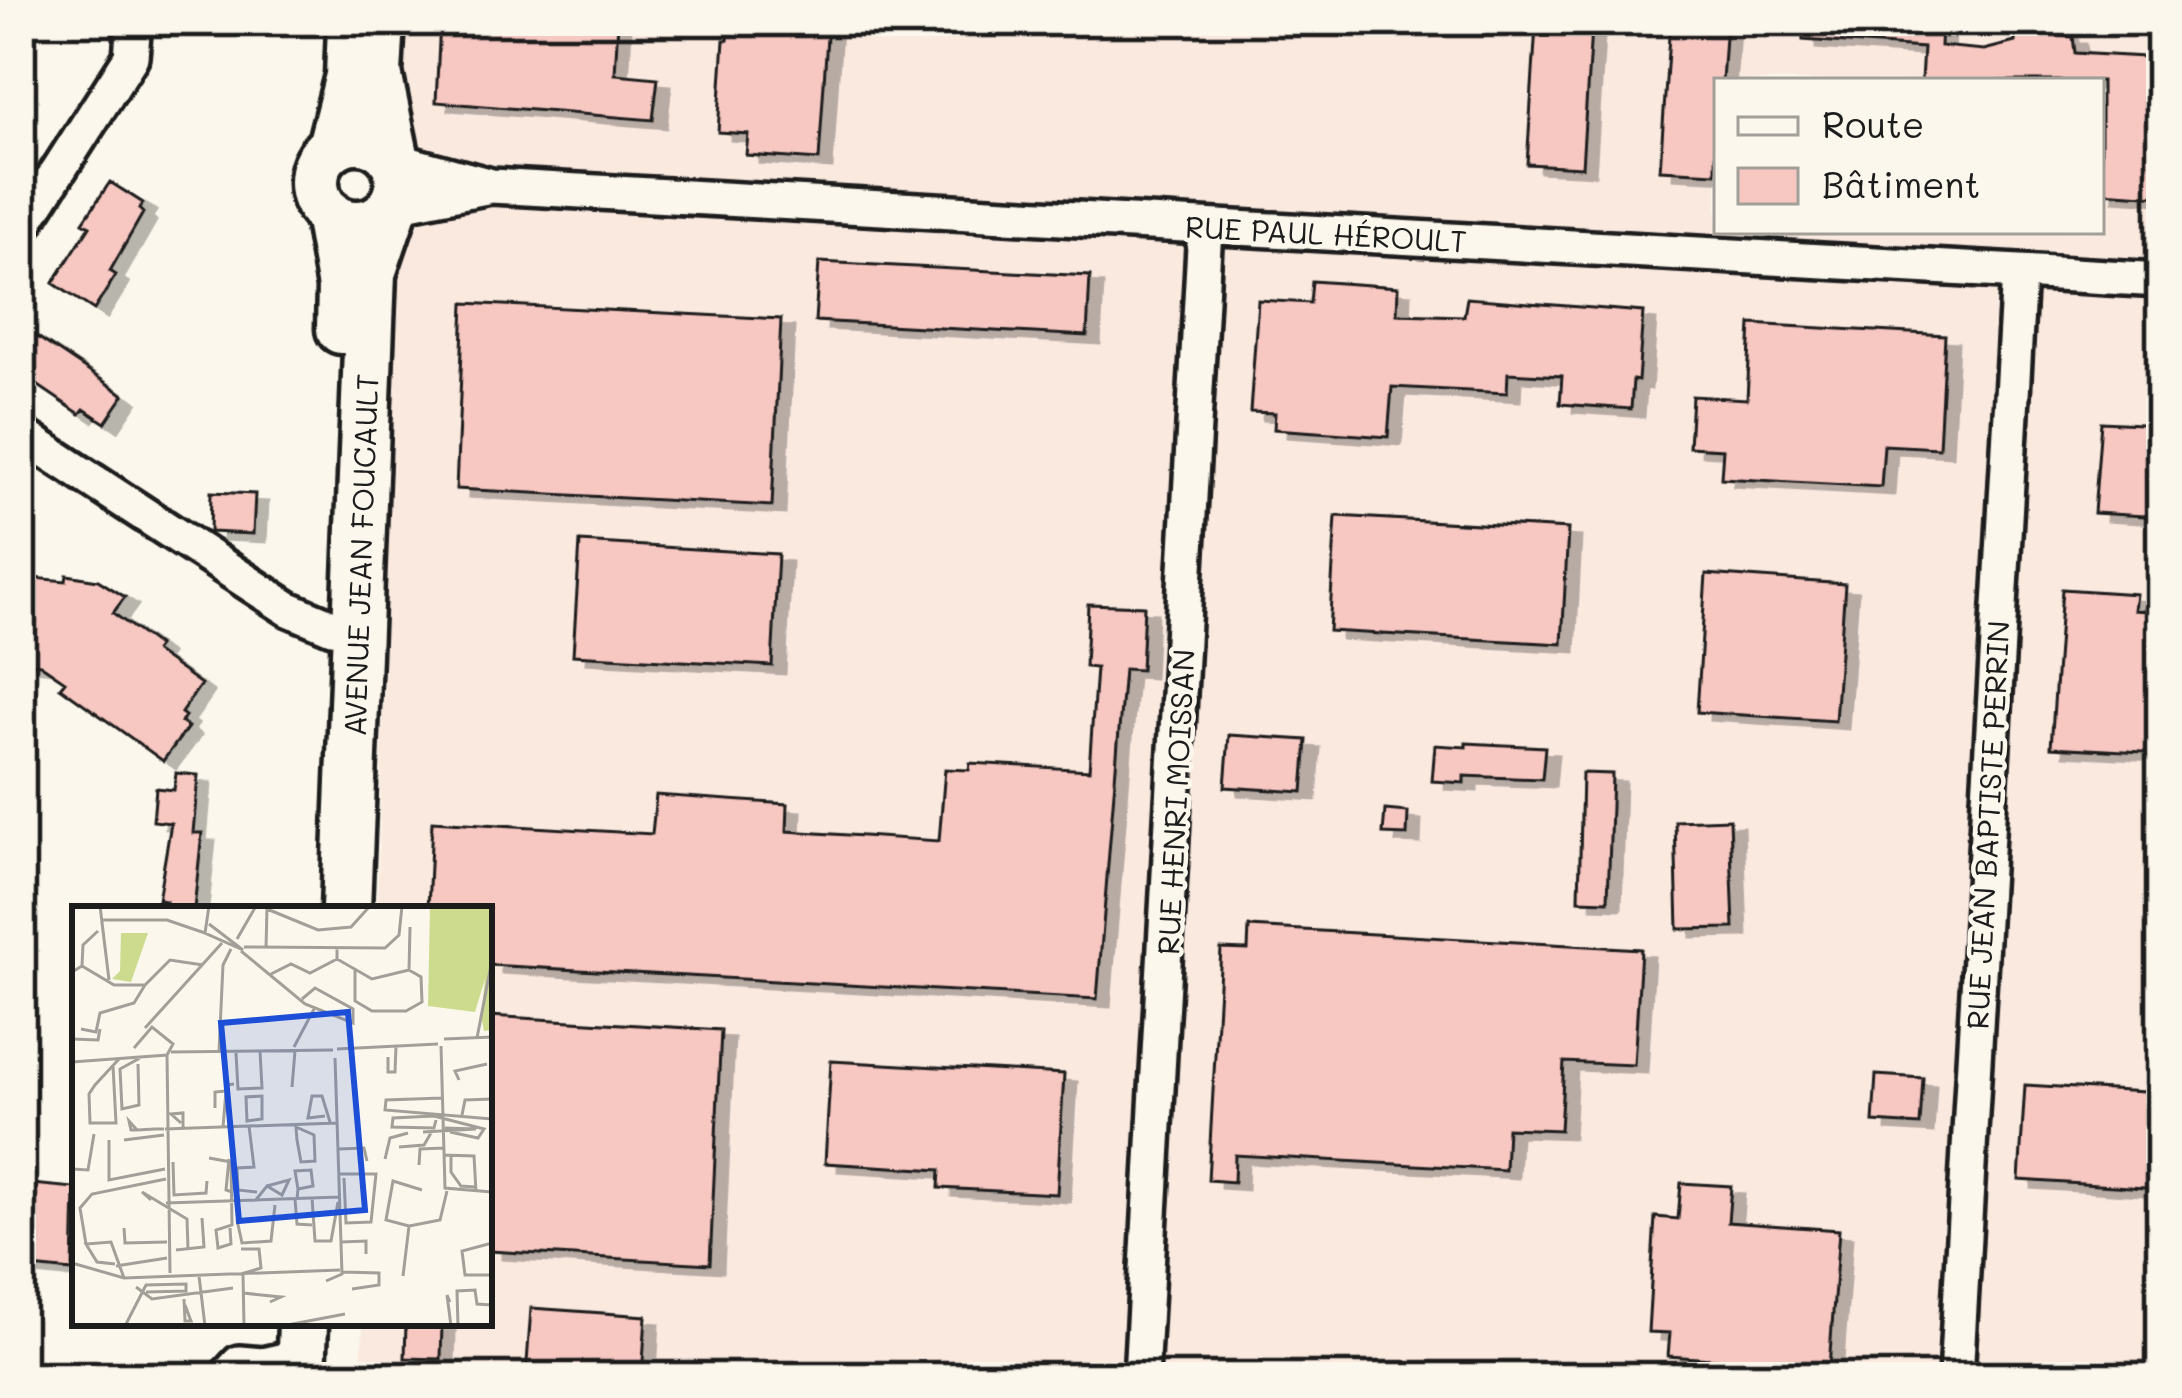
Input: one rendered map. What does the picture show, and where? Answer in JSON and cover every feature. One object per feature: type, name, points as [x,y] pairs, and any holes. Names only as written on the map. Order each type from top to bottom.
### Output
[{"type":"main road","points":[[332,147],[350,76],[352,21]]},
{"type":"main road","name":"AVENUE JEAN FOUCAULT","points":[[346,906],[371,273],[394,183],[377,73],[380,21]]},
{"type":"main road","points":[[366,139],[387,150],[394,183],[375,221],[364,225],[329,214],[317,199],[314,180],[319,161],[332,147],[366,139]]},
{"type":"main road","name":"AVENUE JEAN FOUCAULT","points":[[320,906],[342,286],[329,214]]},
{"type":"street","points":[[21,229],[131,57],[134,21]]},
{"type":"street","name":"RUE PAUL HÉROULT","points":[[394,183],[2161,280]]},
{"type":"street","name":"RUE HENRI MOISSAN","points":[[1141,1377],[1205,228]]},
{"type":"street","name":"RUE JEAN BAPTISTE PERRIN","points":[[1956,1377],[2019,273]]},
{"type":"street","points":[[21,434],[289,609],[332,627]]},
{"type":"street","points":[[226,1377],[239,1363],[262,1365],[314,1351]]},
{"type":"shaded area","points":[[405,21],[2161,21],[2161,1377],[361,1377],[363,1326],[492,1326],[492,906],[377,906]]},
{"type":"building","points":[[440,21],[618,21],[615,74],[658,78],[653,120],[436,102]]},
{"type":"building","points":[[730,21],[828,21],[819,160],[746,155],[748,134],[718,132],[724,40],[728,40]]},
{"type":"building","points":[[1670,21],[1726,21],[1722,78],[1714,78],[1714,173],[1660,170]]},
{"type":"building","points":[[1803,21],[1941,21],[1940,46],[1984,50],[2015,42],[2016,21],[2065,21],[2065,36],[2073,36],[2075,53],[2161,58],[2161,196],[2104,192],[2104,78],[1921,78],[1923,48],[1803,40]]},
{"type":"building","points":[[1536,26],[1591,29],[1582,167],[1527,164]]},
{"type":"building","points":[[110,182],[143,203],[139,209],[143,213],[110,271],[116,275],[94,310],[53,283],[90,226],[83,222]]},
{"type":"building","points":[[819,262],[1090,276],[1087,336],[815,321]]},
{"type":"building","points":[[1312,281],[1398,287],[1397,314],[1464,316],[1467,298],[1643,312],[1631,409],[1560,404],[1562,376],[1508,373],[1507,393],[1392,387],[1388,437],[1274,429],[1275,413],[1250,412],[1258,300],[1310,303]]},
{"type":"building","points":[[464,303],[781,319],[772,506],[456,489]]},
{"type":"building","points":[[1751,324],[1945,335],[1939,448],[1884,445],[1881,487],[1721,478],[1723,449],[1689,447],[1692,396],[1747,399]]},
{"type":"building","points":[[21,326],[124,395],[105,423],[84,409],[80,414],[21,374]]},
{"type":"building","points":[[2101,422],[2161,425],[2161,517],[2094,513]]},
{"type":"building","points":[[211,492],[255,494],[253,534],[210,532]]},
{"type":"building","points":[[1336,516],[1568,529],[1562,644],[1329,631]]},
{"type":"building","points":[[580,542],[778,554],[772,666],[573,655]]},
{"type":"building","points":[[1706,574],[1845,584],[1835,721],[1697,712]]},
{"type":"building","points":[[67,575],[98,580],[125,597],[113,613],[158,646],[154,651],[201,684],[181,713],[185,716],[181,722],[188,727],[163,761],[60,687],[65,681],[40,664],[21,662],[21,577],[66,581]]},
{"type":"building","points":[[2062,589],[2136,594],[2134,610],[2161,612],[2161,753],[2051,747]]},
{"type":"building","points":[[1088,604],[1144,606],[1141,670],[1124,669],[1097,999],[492,965],[492,906],[428,906],[432,821],[652,834],[656,795],[788,804],[787,831],[939,841],[945,769],[969,770],[970,763],[1089,770],[1096,668],[1085,667]]},
{"type":"building","points":[[1229,735],[1307,740],[1303,792],[1225,787]]},
{"type":"building","points":[[1466,743],[1545,747],[1542,779],[1464,776],[1464,783],[1432,781],[1435,745],[1466,747]]},
{"type":"building","points":[[176,773],[198,775],[193,833],[202,833],[194,906],[165,906],[166,901],[158,900],[171,823],[153,821],[156,788],[174,790]]},
{"type":"building","points":[[1582,773],[1612,774],[1608,901],[1579,900]]},
{"type":"building","points":[[1385,810],[1408,812],[1407,835],[1383,834]]},
{"type":"building","points":[[1730,819],[1734,928],[1678,929],[1675,821]]},
{"type":"building","points":[[1249,927],[1641,949],[1634,1065],[1564,1062],[1560,1130],[1507,1128],[1505,1170],[1235,1155],[1234,1182],[1208,1180],[1221,949],[1248,950]]},
{"type":"building","points":[[492,1016],[721,1030],[710,1264],[492,1251]]},
{"type":"building","points":[[831,1061],[1064,1074],[1057,1194],[939,1188],[940,1170],[825,1163]]},
{"type":"building","points":[[1876,1075],[1923,1078],[1920,1125],[1873,1122]]},
{"type":"building","points":[[2025,1085],[2161,1093],[2161,1189],[2019,1180]]},
{"type":"building","points":[[21,1183],[72,1188],[72,1271],[21,1266]]},
{"type":"building","points":[[1681,1183],[1731,1186],[1728,1222],[1839,1230],[1829,1367],[1668,1356],[1670,1333],[1648,1332],[1655,1217],[1678,1219]]},
{"type":"building","points":[[531,1308],[646,1316],[642,1377],[526,1377]]},
{"type":"building","points":[[406,1326],[442,1326],[441,1359],[405,1358]]}]
